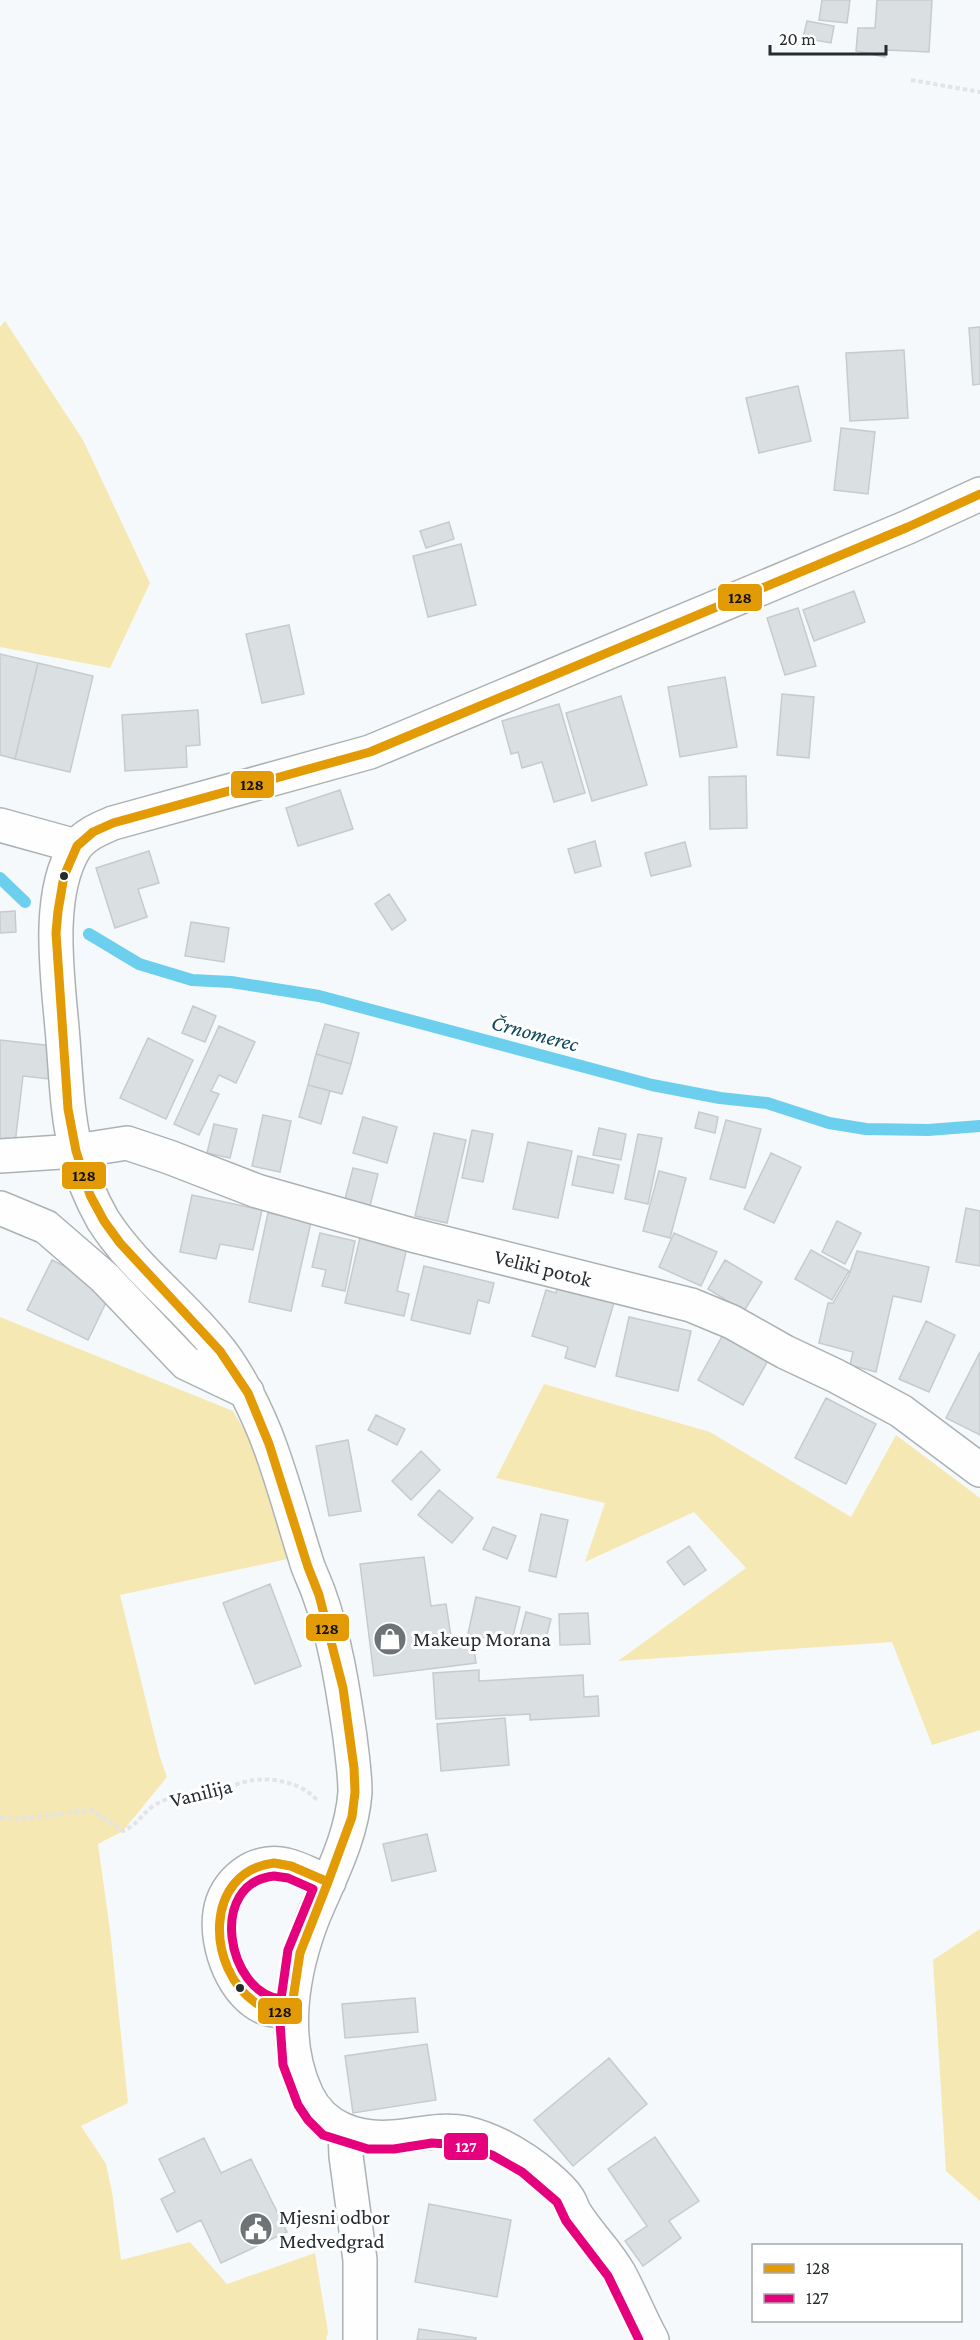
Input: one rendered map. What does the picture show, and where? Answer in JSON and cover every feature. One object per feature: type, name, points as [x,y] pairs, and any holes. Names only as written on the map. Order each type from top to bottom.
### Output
[{"type":"street","points":[[652,2340],[618,2270],[576,2214],[567,2195],[529,2162],[497,2144],[464,2133],[431,2131],[393,2137],[369,2137],[345,2131],[331,2126],[318,2114],[309,2101],[295,2063],[291,2012],[300,1953],[352,1817],[355,1792],[354,1768],[343,1688],[320,1595],[308,1567],[269,1444],[248,1393],[220,1351],[120,1243],[104,1221],[90,1195],[76,1152],[68,1109],[56,933],[58,906],[65,873],[76,846],[94,830],[370,752],[908,527],[980,494]]},
{"type":"street","points":[[0,825],[76,846]]},
{"type":"street","name":"Veliki potok","points":[[0,1156],[76,1152],[127,1143],[170,1156],[257,1191],[412,1235],[691,1305],[732,1322],[785,1353],[836,1376],[901,1411],[980,1470]]},
{"type":"street","points":[[0,1208],[46,1227],[105,1278],[186,1363],[248,1393]]},
{"type":"street","points":[[291,2012],[259,2005],[242,1990],[227,1962],[219,1931],[220,1911],[226,1895],[239,1877],[252,1868],[285,1864],[334,1868]]},
{"type":"street","points":[[345,2131],[346,2156],[360,2260],[360,2340]]},
{"type":"path","points":[[911,80],[980,92]]},
{"type":"path","name":"Vanilija","points":[[0,1818],[19,1819],[92,1810],[123,1831],[134,1826],[154,1806],[180,1794],[217,1791],[250,1780],[276,1780],[310,1792],[336,1822],[334,1868]]},
{"type":"shaded area","points":[[5,321],[83,440],[150,583],[110,668],[0,647],[0,327]]},
{"type":"shaded area","points":[[0,1317],[233,1411],[260,1457],[292,1558],[120,1595],[159,1754],[167,1777],[123,1831],[98,1844],[111,1938],[128,2103],[81,2126],[106,2164],[121,2260],[190,2242],[227,2284],[315,2253],[328,2332],[326,2340],[0,2340]]},
{"type":"shaded area","points":[[544,1384],[710,1432],[851,1517],[896,1435],[980,1498],[980,1730],[932,1745],[892,1642],[618,1661],[746,1568],[694,1512],[585,1562],[605,1503],[496,1478]]},
{"type":"shaded area","points":[[980,1929],[980,2201],[946,2171],[933,1960]]},
{"type":"building","points":[[822,0],[850,0],[847,23],[819,20]]},
{"type":"building","points":[[877,0],[932,0],[929,52],[886,50],[885,57],[856,51],[858,28],[875,28]]},
{"type":"building","points":[[807,21],[834,26],[831,43],[803,38]]},
{"type":"building","points":[[980,327],[980,384],[973,385],[969,328]]},
{"type":"building","points":[[904,350],[908,418],[850,421],[846,353]]},
{"type":"building","points":[[798,386],[811,441],[759,453],[746,398]]},
{"type":"building","points":[[841,428],[875,432],[868,494],[834,490]]},
{"type":"building","points":[[449,522],[454,539],[426,548],[420,531]]},
{"type":"building","points":[[461,544],[476,605],[428,617],[413,556]]},
{"type":"building","points":[[854,591],[865,622],[814,641],[803,610]]},
{"type":"building","points":[[798,608],[816,666],[785,675],[767,618]]},
{"type":"building","points":[[289,625],[304,694],[262,703],[246,634]]},
{"type":"building","points":[[0,654],[38,663],[15,759],[0,755]]},
{"type":"building","points":[[38,663],[93,676],[70,772],[15,759]]},
{"type":"building","points":[[725,677],[737,747],[680,757],[668,687]]},
{"type":"building","points":[[782,694],[814,697],[809,758],[777,755]]},
{"type":"building","points":[[621,696],[647,785],[592,801],[566,713]]},
{"type":"building","points":[[559,704],[585,793],[554,802],[542,762],[522,768],[518,752],[511,754],[502,721]]},
{"type":"building","points":[[198,710],[200,745],[186,746],[187,767],[125,771],[122,715]]},
{"type":"building","points":[[746,776],[747,828],[710,829],[709,777]]},
{"type":"building","points":[[340,790],[353,829],[298,846],[286,808]]},
{"type":"building","points":[[595,841],[601,866],[575,873],[568,849]]},
{"type":"building","points":[[685,842],[691,866],[651,876],[645,853]]},
{"type":"building","points":[[149,851],[159,883],[138,889],[147,917],[115,928],[96,868]]},
{"type":"building","points":[[389,894],[406,920],[392,930],[375,904]]},
{"type":"building","points":[[15,911],[16,932],[0,933],[0,912]]},
{"type":"building","points":[[191,922],[229,928],[224,962],[185,956]]},
{"type":"building","points":[[193,1006],[216,1016],[205,1042],[182,1033]]},
{"type":"building","points":[[325,1024],[359,1033],[351,1064],[316,1054]]},
{"type":"building","points":[[219,1026],[255,1042],[236,1083],[219,1075],[211,1091],[219,1094],[199,1135],[174,1124]]},
{"type":"building","points":[[148,1038],[193,1060],[166,1119],[120,1098]]},
{"type":"building","points":[[0,1040],[53,1046],[49,1079],[23,1076],[15,1144],[0,1142]]},
{"type":"building","points":[[316,1054],[351,1064],[342,1094],[308,1085]]},
{"type":"building","points":[[308,1085],[330,1091],[321,1124],[299,1117]]},
{"type":"building","points":[[699,1112],[718,1117],[715,1133],[695,1128]]},
{"type":"building","points":[[263,1115],[291,1121],[280,1172],[252,1166]]},
{"type":"building","points":[[363,1117],[397,1127],[387,1163],[353,1153]]},
{"type":"building","points":[[726,1120],[761,1129],[745,1188],[710,1179]]},
{"type":"building","points":[[214,1124],[237,1129],[230,1158],[207,1153]]},
{"type":"building","points":[[599,1128],[626,1134],[621,1160],[593,1155]]},
{"type":"building","points":[[472,1130],[493,1134],[483,1182],[462,1178]]},
{"type":"building","points":[[434,1133],[466,1140],[447,1223],[415,1216]]},
{"type":"building","points":[[638,1134],[662,1138],[648,1204],[625,1199]]},
{"type":"building","points":[[528,1142],[572,1151],[558,1218],[513,1209]]},
{"type":"building","points":[[771,1153],[801,1167],[774,1223],[744,1209]]},
{"type":"building","points":[[578,1156],[619,1165],[613,1193],[572,1185]]},
{"type":"building","points":[[353,1168],[378,1174],[370,1206],[345,1199]]},
{"type":"building","points":[[659,1171],[686,1178],[670,1238],[643,1231]]},
{"type":"building","points":[[192,1195],[262,1210],[253,1250],[220,1244],[216,1259],[180,1252]]},
{"type":"building","points":[[966,1208],[980,1211],[980,1266],[956,1262]]},
{"type":"building","points":[[268,1213],[311,1222],[291,1311],[249,1302]]},
{"type":"building","points":[[837,1221],[861,1233],[845,1264],[822,1252]]},
{"type":"building","points":[[320,1233],[355,1241],[345,1291],[322,1286],[326,1270],[312,1267]]},
{"type":"building","points":[[361,1233],[408,1243],[397,1291],[409,1294],[404,1316],[345,1303]]},
{"type":"building","points":[[674,1233],[717,1252],[701,1286],[659,1267]]},
{"type":"building","points":[[811,1250],[849,1271],[832,1300],[795,1279]]},
{"type":"building","points":[[857,1251],[929,1267],[921,1302],[893,1296],[876,1372],[850,1365],[853,1352],[819,1343],[828,1303],[833,1303],[849,1275]]},
{"type":"building","points":[[52,1260],[112,1290],[88,1340],[27,1310]]},
{"type":"building","points":[[725,1260],[762,1282],[744,1311],[708,1289]]},
{"type":"building","points":[[424,1266],[494,1283],[489,1303],[478,1300],[470,1334],[411,1320]]},
{"type":"building","points":[[559,1282],[615,1299],[595,1367],[565,1358],[568,1347],[532,1336],[546,1290],[556,1293]]},
{"type":"building","points":[[629,1317],[691,1331],[678,1391],[616,1376]]},
{"type":"building","points":[[926,1321],[955,1335],[929,1392],[899,1379]]},
{"type":"building","points":[[725,1331],[770,1357],[743,1405],[698,1380]]},
{"type":"building","points":[[980,1352],[980,1435],[946,1418]]},
{"type":"building","points":[[826,1398],[876,1424],[846,1484],[795,1458]]},
{"type":"building","points":[[376,1415],[405,1429],[397,1445],[368,1430]]},
{"type":"building","points":[[348,1440],[361,1511],[329,1516],[316,1446]]},
{"type":"building","points":[[421,1451],[440,1470],[411,1500],[392,1481]]},
{"type":"building","points":[[439,1490],[473,1518],[452,1543],[418,1515]]},
{"type":"building","points":[[541,1514],[568,1520],[556,1577],[529,1571]]},
{"type":"building","points":[[493,1527],[516,1536],[507,1559],[483,1549]]},
{"type":"building","points":[[689,1546],[706,1570],[684,1585],[667,1562]]},
{"type":"building","points":[[424,1557],[431,1606],[446,1604],[452,1643],[473,1641],[476,1663],[374,1676],[360,1564]]},
{"type":"building","points":[[270,1584],[301,1666],[255,1684],[223,1603]]},
{"type":"building","points":[[476,1597],[520,1607],[511,1644],[468,1634]]},
{"type":"building","points":[[526,1612],[551,1619],[545,1642],[520,1635]]},
{"type":"building","points":[[588,1613],[590,1644],[560,1645],[559,1614]]},
{"type":"building","points":[[479,1670],[479,1681],[583,1675],[584,1697],[598,1696],[599,1716],[530,1720],[530,1714],[436,1719],[433,1673]]},
{"type":"building","points":[[505,1718],[509,1765],[441,1771],[437,1724]]},
{"type":"building","points":[[427,1834],[436,1871],[392,1881],[383,1844]]},
{"type":"building","points":[[415,1998],[418,2032],[345,2038],[342,2004]]},
{"type":"building","points":[[427,2044],[436,2100],[353,2113],[345,2056]]},
{"type":"building","points":[[609,2058],[647,2104],[573,2166],[534,2120]]},
{"type":"building","points":[[655,2137],[699,2201],[669,2221],[681,2238],[643,2266],[625,2241],[647,2226],[608,2169]]},
{"type":"building","points":[[204,2138],[221,2173],[251,2159],[287,2232],[221,2263],[201,2220],[177,2232],[161,2199],[175,2192],[159,2159]]},
{"type":"building","points":[[429,2204],[511,2220],[497,2297],[415,2282]]},
{"type":"building","points":[[419,2329],[476,2338],[476,2340],[417,2340]]},
{"type":"waterway","name":"Črnomerec","points":[[0,878],[25,902]]},
{"type":"waterway","name":"Črnomerec","points":[[89,934],[139,964],[192,980],[231,982],[319,996],[652,1085],[720,1098],[767,1103],[829,1123],[866,1129],[928,1130],[980,1126]]},
{"type":"transit line","name":"128","points":[[328,1882],[352,1817],[355,1792],[354,1768],[343,1688],[319,1595],[269,1444],[248,1393],[220,1351],[120,1243],[104,1221],[90,1195],[76,1151],[68,1109],[56,933],[64,876],[77,846],[93,832],[113,823],[370,752],[908,527],[980,494]]},
{"type":"transit line","name":"128","points":[[274,1863],[291,1866],[328,1882],[300,1953],[291,2012],[273,2010],[260,2005],[240,1988],[228,1968],[221,1946],[220,1924],[224,1902],[234,1884],[251,1870],[274,1863]]},
{"type":"transit line","name":"127","points":[[274,1876],[288,1878],[313,1889],[288,1950],[281,1999],[262,1992],[248,1978],[237,1959],[232,1938],[233,1916],[239,1897],[253,1883],[274,1876]]},
{"type":"transit line","name":"127","points":[[280,2023],[283,2065],[298,2105],[308,2120],[323,2135],[368,2149],[394,2149],[432,2143],[462,2145],[492,2155],[522,2172],[557,2202],[566,2221],[608,2276],[639,2340]]},
{"type":"place","name":"Makeup Morana","points":[[390,1639]]},
{"type":"place","name":"Mjesni odbor Medvedgrad","points":[[256,2229]]}]
